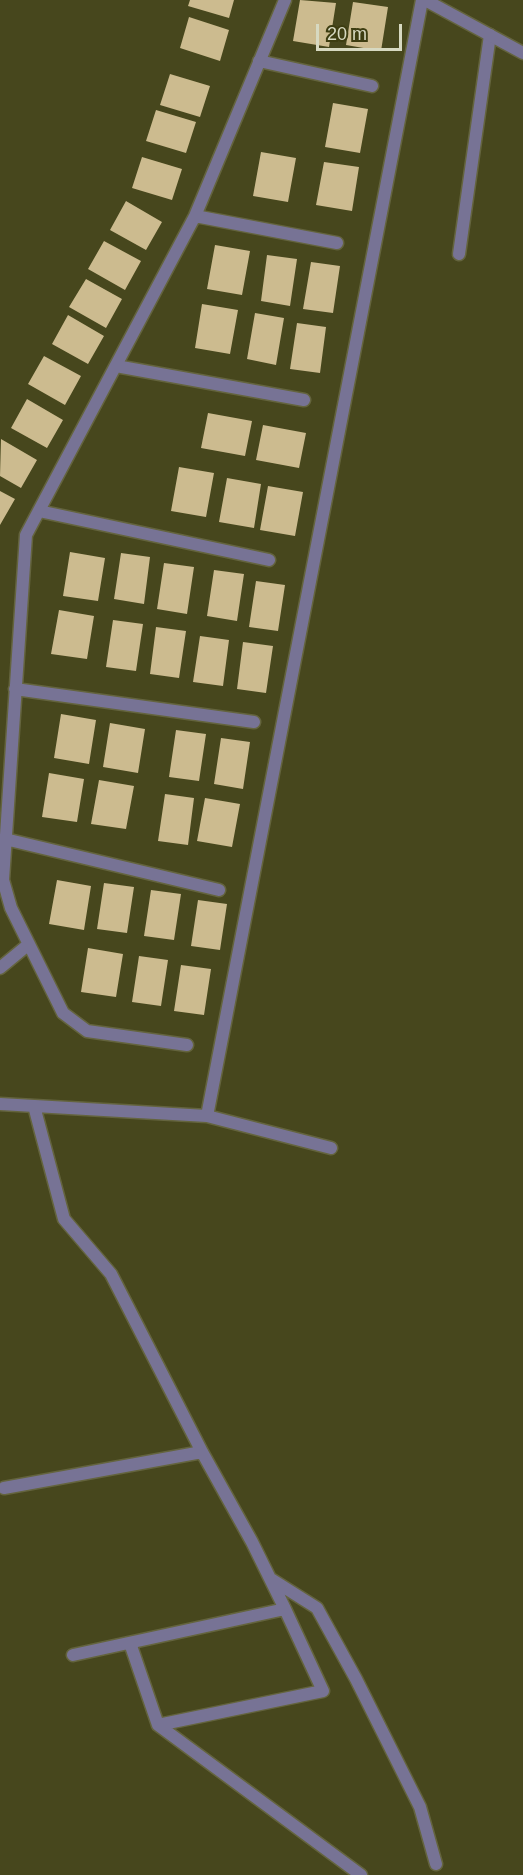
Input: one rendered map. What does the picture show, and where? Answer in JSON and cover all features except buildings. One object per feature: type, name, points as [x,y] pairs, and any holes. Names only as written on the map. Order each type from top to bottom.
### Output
[{"type":"street","points":[[187,1045],[87,1031],[63,1012],[11,908],[3,880],[26,535],[195,216],[285,0]]},
{"type":"street","points":[[207,1116],[424,0],[523,52]]},
{"type":"street","points":[[459,254],[490,35]]},
{"type":"street","points":[[260,61],[372,86]]},
{"type":"street","points":[[195,216],[337,243]]},
{"type":"street","points":[[116,366],[304,400]]},
{"type":"street","points":[[39,511],[269,560]]},
{"type":"street","points":[[15,689],[254,722]]},
{"type":"street","points":[[5,839],[219,890]]},
{"type":"street","points":[[0,968],[29,944]]},
{"type":"street","points":[[0,1104],[207,1116],[331,1148]]},
{"type":"street","points":[[34,1106],[64,1219],[111,1274],[202,1452],[271,1579],[324,1691],[158,1725]]},
{"type":"street","points":[[4,1488],[202,1452]]},
{"type":"street","points":[[271,1579],[317,1608],[356,1679],[420,1807],[436,1864]]},
{"type":"street","points":[[73,1656],[285,1609]]},
{"type":"street","points":[[130,1643],[158,1725],[360,1875]]}]
